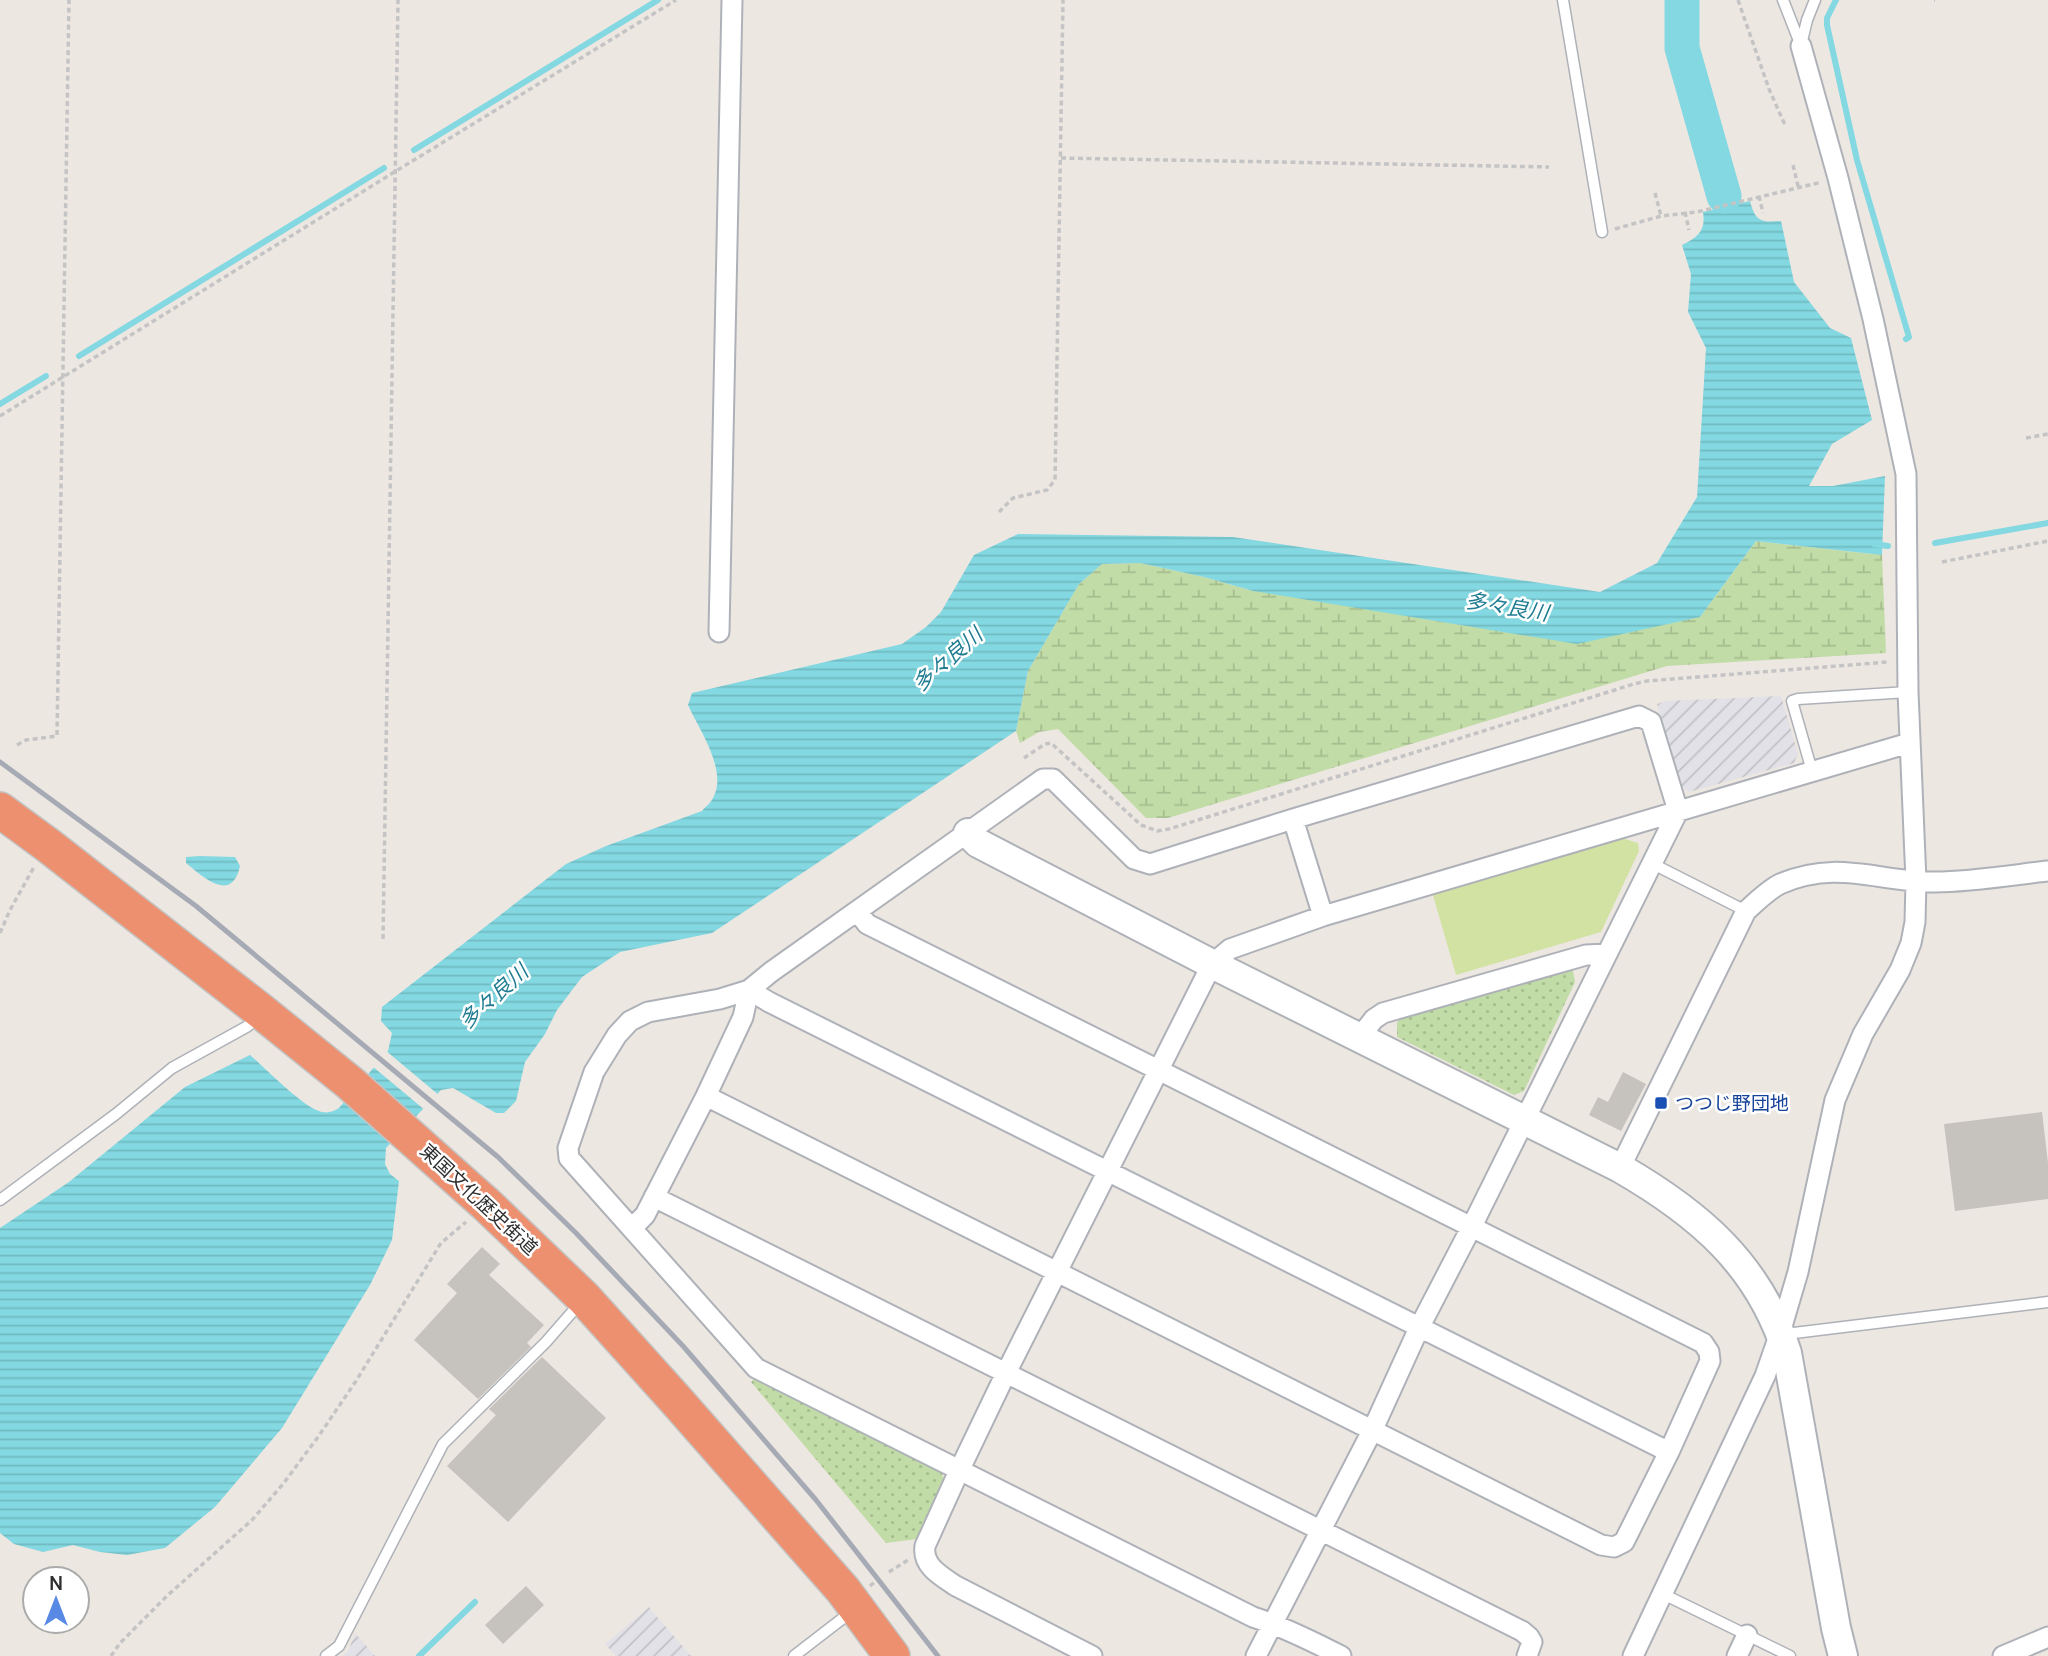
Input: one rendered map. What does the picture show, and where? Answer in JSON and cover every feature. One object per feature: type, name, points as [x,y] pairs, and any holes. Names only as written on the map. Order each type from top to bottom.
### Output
[{"type":"highway","name":"東国文化歴史街道","points":[[0,810],[262,1012],[410,1135],[487,1205],[584,1298],[675,1399],[857,1608],[892,1656]]},
{"type":"street","points":[[719,632],[732,0]]},
{"type":"street","points":[[1633,1656],[1765,1376],[1798,1272],[1835,1100],[1863,1034],[1900,970],[1911,943],[1915,922],[1916,881],[1907,666],[1906,474],[1873,318],[1801,46]]},
{"type":"street","points":[[1256,1656],[1273,1623],[1321,1529],[1373,1429],[1419,1328],[1678,811],[1651,722],[1639,716],[1150,864],[1134,859],[1053,779],[1043,779],[771,972],[750,990],[720,999],[648,1012],[630,1021],[617,1035],[594,1072],[569,1148],[569,1158],[756,1368],[1253,1617],[1273,1623],[1294,1631],[1341,1656]]},
{"type":"street","points":[[1092,1656],[1063,1646],[956,1586],[939,1575],[924,1554],[927,1541],[1006,1373],[1212,964],[1230,948],[1323,916],[1909,743]]},
{"type":"street","points":[[1293,819],[1323,916]]},
{"type":"street","points":[[968,833],[978,843],[1212,964],[1619,1168],[1659,1191],[1716,1237],[1733,1254],[1750,1278],[1780,1333],[1787,1353],[1843,1656]]},
{"type":"street","points":[[1619,1168],[1746,911],[1777,885],[1810,874],[1840,871],[1937,882],[2047,876]]},
{"type":"street","points":[[706,1096],[1601,1545],[1614,1547],[1624,1542],[1710,1361],[1709,1352],[1703,1343],[867,924],[857,911]]},
{"type":"street","points":[[1359,1038],[1374,1019],[1383,1013],[1587,955],[1607,954]]},
{"type":"street","points":[[632,1228],[645,1215],[706,1096],[743,1017],[750,990]]},
{"type":"street","points":[[750,990],[1108,1173],[1669,1452]]},
{"type":"street","points":[[654,1197],[1522,1631],[1532,1642],[1527,1656]]},
{"type":"street","points":[[1737,1656],[1747,1635]]},
{"type":"street","points":[[2003,1656],[2024,1652],[2048,1637]]},
{"type":"lane","points":[[1563,0],[1602,232]]},
{"type":"lane","points":[[1783,0],[1801,46]]},
{"type":"lane","points":[[1801,46],[1815,0]]},
{"type":"lane","points":[[1812,771],[1792,701],[1908,692]]},
{"type":"lane","points":[[1653,864],[1746,911]]},
{"type":"lane","points":[[0,1199],[116,1114],[172,1068],[248,1026],[262,1012]]},
{"type":"lane","points":[[326,1656],[339,1646],[443,1444],[545,1342],[584,1298]]},
{"type":"lane","points":[[1780,1333],[2048,1302]]},
{"type":"lane","points":[[1663,1594],[1790,1656]]},
{"type":"lane","points":[[794,1656],[857,1608]]},
{"type":"path","points":[[16,745],[26,740],[57,737],[69,0]]},
{"type":"path","points":[[383,939],[398,0]]},
{"type":"path","points":[[0,416],[676,0]]},
{"type":"path","points":[[999,512],[1013,498],[1047,490],[1055,480],[1063,0]]},
{"type":"path","points":[[1738,0],[1769,89],[1785,125]]},
{"type":"path","points":[[1060,158],[1549,167]]},
{"type":"path","points":[[1793,164],[1798,187]]},
{"type":"path","points":[[1602,232],[1661,216],[1700,211],[1838,178]]},
{"type":"path","points":[[1655,193],[1661,216]]},
{"type":"path","points":[[1759,196],[1763,213]]},
{"type":"path","points":[[1685,212],[1689,230]]},
{"type":"path","points":[[2026,438],[2048,434]]},
{"type":"path","points":[[1942,562],[2048,541]]},
{"type":"path","points":[[1024,758],[1051,743],[1141,825],[1157,831],[1634,684],[1881,662],[1907,666]]},
{"type":"path","points":[[0,933],[28,877]]},
{"type":"path","points":[[111,1656],[120,1643],[153,1610],[252,1520],[283,1484],[356,1381],[441,1243],[487,1205]]},
{"type":"shaded area","points":[[1781,696],[1798,754],[1794,763],[1689,792],[1679,784],[1657,704],[1666,701]]},
{"type":"shaded area","points":[[649,1607],[691,1656],[616,1656],[605,1644]]},
{"type":"shaded area","points":[[355,1633],[375,1656],[342,1656],[348,1652]]},
{"type":"green space","points":[[1756,541],[1882,555],[1886,653],[1667,666],[1168,818],[1146,818],[1058,729],[1039,732],[1020,743],[1016,731],[1028,671],[1079,584],[1102,564],[1140,563],[1253,591],[1700,617]]},
{"type":"green space","points":[[1622,838],[1638,843],[1639,851],[1601,932],[1456,975],[1432,892]]},
{"type":"green space","points":[[1568,969],[1573,971],[1575,982],[1524,1091],[1514,1095],[1397,1037],[1399,1019]]},
{"type":"green space","points":[[754,1379],[940,1469],[945,1483],[917,1539],[886,1543],[751,1382]]},
{"type":"water","points":[[1750,201],[1754,213],[1760,219],[1768,222],[1781,221],[1794,282],[1830,328],[1851,338],[1872,420],[1832,444],[1809,486],[1833,486],[1885,476],[1882,555],[1756,541],[1700,617],[1577,644],[1253,591],[1140,563],[1102,564],[1079,584],[1028,671],[1016,731],[712,933],[620,952],[582,977],[557,1010],[545,1034],[525,1062],[516,1101],[504,1113],[496,1113],[453,1088],[441,1090],[386,1148],[385,1164],[390,1174],[399,1181],[392,1240],[370,1285],[282,1428],[215,1507],[165,1548],[127,1555],[73,1545],[43,1552],[14,1544],[0,1533],[0,1228],[69,1182],[185,1087],[250,1055],[312,1108],[327,1112],[339,1108],[388,1051],[392,1033],[381,1021],[382,1007],[566,864],[606,846],[702,811],[711,802],[717,787],[715,764],[688,705],[692,693],[902,644],[941,612],[974,555],[1018,534],[1233,537],[1600,592],[1657,563],[1697,497],[1706,348],[1688,312],[1691,274],[1682,245],[1700,233],[1703,212]]},
{"type":"water","points":[[186,857],[235,857],[240,866],[231,884],[216,884],[186,863]]},
{"type":"pier","points":[[385,1050],[440,1096],[426,1111],[372,1066]]},
{"type":"building","points":[[1623,1072],[1646,1084],[1621,1131],[1589,1115],[1598,1097],[1608,1102]]},
{"type":"building","points":[[2042,1112],[2048,1163],[2048,1199],[1955,1211],[1944,1124]]},
{"type":"building","points":[[482,1247],[500,1264],[489,1275],[544,1325],[527,1343],[531,1347],[478,1399],[414,1340],[457,1293],[447,1284]]},
{"type":"building","points":[[542,1357],[606,1418],[508,1522],[447,1466],[496,1415],[489,1409]]},
{"type":"building","points":[[526,1586],[544,1605],[503,1644],[485,1625]]},
{"type":"waterway","points":[[414,150],[658,0]]},
{"type":"waterway","name":"多々良川","points":[[1682,0],[1682,48],[1724,196]]},
{"type":"waterway","points":[[1836,0],[1827,18],[1827,25],[1857,160],[1909,337],[1906,339]]},
{"type":"waterway","points":[[79,356],[384,168]]},
{"type":"waterway","points":[[0,404],[46,376]]},
{"type":"waterway","points":[[1935,543],[2048,523]]},
{"type":"waterway","points":[[1874,544],[1888,546]]},
{"type":"waterway","points":[[419,1656],[475,1602]]},
{"type":"railway","points":[[0,762],[196,906],[498,1157],[576,1233],[683,1346],[816,1500],[938,1656]]},
{"type":"place","name":"つつじ野団地","points":[[1661,1103]]}]
